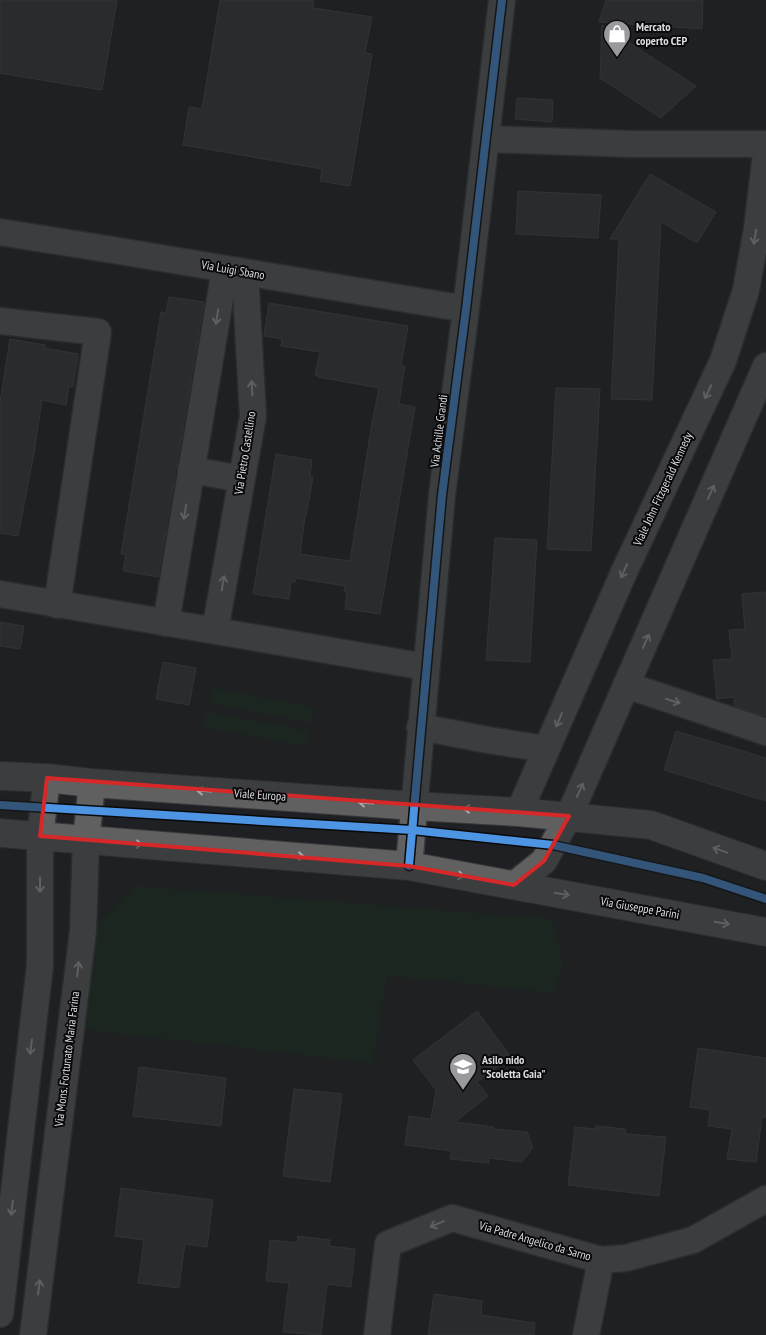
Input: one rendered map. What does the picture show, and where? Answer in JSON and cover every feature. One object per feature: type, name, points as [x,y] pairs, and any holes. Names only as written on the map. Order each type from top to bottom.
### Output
[{"type":"street","name":"Via Achille Grandi","points":[[409,866],[442,495],[502,0]]},
{"type":"street","points":[[486,139],[632,144],[766,144]]},
{"type":"street","name":"Viale John Fitzgerald Kennedy","points":[[519,812],[624,572],[723,361],[746,290],[766,154]]},
{"type":"street","name":"Via Luigi Sbano","points":[[0,232],[466,309]]},
{"type":"street","points":[[166,623],[192,470],[235,271]]},
{"type":"street","name":"Via Pietro Castellino","points":[[215,631],[253,416],[235,271]]},
{"type":"street","points":[[0,320],[98,332],[58,604]]},
{"type":"street","points":[[0,833],[409,866],[514,885],[544,861],[569,816],[766,366]]},
{"type":"street","points":[[192,470],[242,478]]},
{"type":"street","points":[[0,594],[426,667]]},
{"type":"street","points":[[626,686],[766,732]]},
{"type":"street","points":[[420,727],[546,750]]},
{"type":"street","name":"Viale Europa","points":[[0,776],[519,812]]},
{"type":"street","points":[[0,1314],[40,965],[40,836],[48,778]]},
{"type":"street","name":"Via Mons. Fortunato Maria Farina","points":[[33,1335],[83,931],[86,840],[92,783]]},
{"type":"street","points":[[519,812],[651,825],[766,866]]},
{"type":"street","name":"Via Giuseppe Parini","points":[[514,885],[766,932]]},
{"type":"street","name":"Via Padre Angelico da Sarno","points":[[377,1335],[388,1244],[452,1218],[601,1260],[626,1258],[693,1240],[766,1199]]},
{"type":"street","points":[[586,1335],[601,1260]]},
{"type":"highlighted area","points":[[47,778],[569,816],[544,861],[514,885],[409,866],[40,836]]},
{"type":"green space","points":[[212,688],[314,707],[311,723],[209,703]]},
{"type":"green space","points":[[207,712],[309,731],[306,746],[204,727]]},
{"type":"green space","points":[[136,886],[552,919],[563,963],[555,993],[387,975],[373,1063],[98,1031],[78,1027],[92,929]]},
{"type":"building","points":[[0,0],[117,0],[102,90],[0,73]]},
{"type":"building","points":[[220,0],[314,0],[313,8],[372,17],[365,53],[372,54],[350,186],[320,181],[322,169],[183,145],[189,107],[202,109]]},
{"type":"building","points":[[606,0],[703,0],[702,29],[599,22]]},
{"type":"building","points":[[602,25],[696,86],[661,118],[600,78]]},
{"type":"building","points":[[517,98],[553,100],[552,122],[515,119]]},
{"type":"building","points":[[650,174],[716,212],[697,243],[661,222],[652,400],[611,399],[619,239],[610,239]]},
{"type":"building","points":[[518,191],[601,195],[598,238],[516,234]]},
{"type":"building","points":[[169,297],[204,302],[158,577],[123,571],[126,554],[121,554],[161,312],[166,313]]},
{"type":"building","points":[[269,303],[408,326],[401,366],[405,366],[399,404],[415,407],[380,614],[345,609],[347,592],[344,591],[345,586],[296,578],[295,582],[291,582],[289,599],[253,594],[276,454],[312,460],[310,477],[313,477],[300,554],[350,561],[379,388],[318,377],[318,375],[315,375],[320,352],[281,346],[282,339],[264,336]]},
{"type":"building","points":[[10,339],[45,345],[44,348],[78,354],[73,387],[69,386],[66,405],[42,400],[18,536],[0,533],[0,402]]},
{"type":"building","points":[[556,388],[600,389],[591,551],[547,549]]},
{"type":"building","points":[[495,538],[537,540],[530,662],[486,660]]},
{"type":"building","points":[[766,592],[766,716],[735,706],[734,697],[717,699],[713,660],[732,659],[729,630],[745,629],[742,594]]},
{"type":"building","points":[[0,622],[24,626],[20,649],[0,646]]},
{"type":"building","points":[[163,662],[196,668],[189,705],[156,699]]},
{"type":"building","points":[[676,731],[766,758],[766,801],[664,770]]},
{"type":"building","name":"Asilo nido \"Scoletta Gaia\"","points":[[477,1011],[511,1057],[477,1082],[488,1096],[455,1122],[494,1127],[493,1129],[527,1132],[533,1147],[522,1162],[489,1158],[489,1163],[450,1159],[452,1151],[405,1145],[409,1116],[431,1119],[436,1090],[413,1060]]},
{"type":"building","points":[[698,1048],[766,1058],[766,1117],[762,1117],[756,1162],[727,1159],[732,1129],[708,1126],[710,1110],[690,1107]]},
{"type":"building","points":[[139,1067],[226,1078],[221,1126],[133,1116]]},
{"type":"building","points":[[294,1089],[342,1094],[330,1182],[283,1176]]},
{"type":"building","points":[[596,1126],[625,1129],[626,1134],[666,1137],[659,1196],[568,1185],[575,1127],[596,1129]]},
{"type":"building","points":[[121,1188],[213,1200],[207,1247],[185,1244],[179,1288],[138,1283],[144,1240],[115,1236]]},
{"type":"building","points":[[298,1236],[330,1240],[329,1246],[355,1249],[351,1287],[327,1284],[321,1335],[283,1332],[289,1283],[266,1281],[270,1240],[297,1243]]},
{"type":"building","points":[[434,1294],[482,1301],[481,1315],[535,1323],[534,1335],[428,1335]]},
{"type":"cycle path","points":[[409,866],[442,495],[502,0]]},
{"type":"cycle path","points":[[0,805],[412,830],[553,845],[703,878],[766,899]]},
{"type":"place","name":"Mercato coperto CEP","points":[[617,58]]},
{"type":"place","name":"Asilo nido \"Scoletta Gaia\"","points":[[463,1091]]}]
